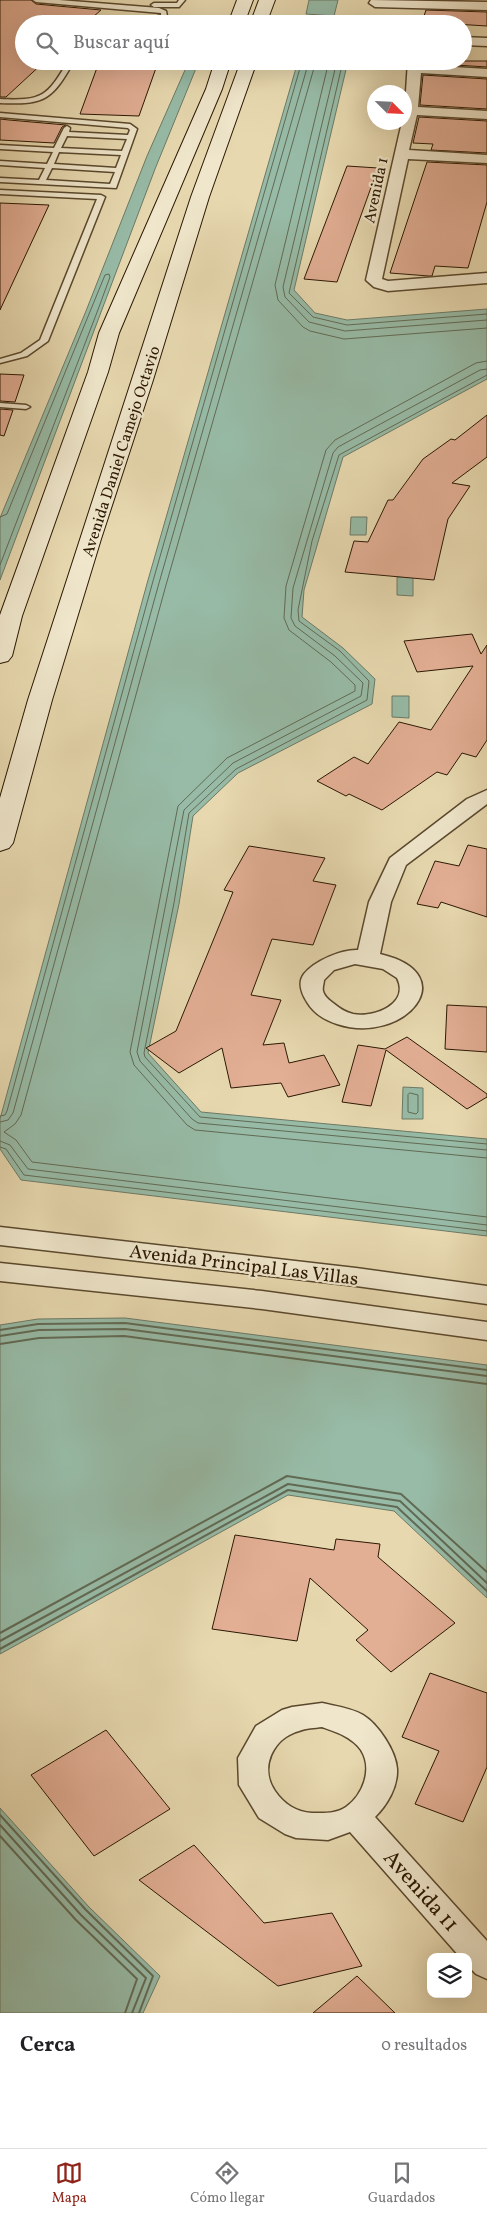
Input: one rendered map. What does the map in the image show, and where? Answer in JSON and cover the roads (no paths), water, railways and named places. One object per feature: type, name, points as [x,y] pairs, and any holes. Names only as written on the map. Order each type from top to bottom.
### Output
[{"type":"main road","points":[[239,15],[245,0]]},
{"type":"main road","points":[[261,15],[267,0]]},
{"type":"main road","points":[[0,656],[15,607],[98,372],[108,333],[214,89],[220,70]]},
{"type":"main road","name":"Avenida Daniel Camejo Octavio","points":[[0,843],[40,700],[84,558],[200,197],[245,70]]},
{"type":"street","points":[[373,15],[375,2],[420,5],[462,3],[487,6]]},
{"type":"street","points":[[418,15],[420,5]]},
{"type":"street","points":[[472,41],[487,42]]},
{"type":"street","name":"Avenida 1","points":[[412,100],[415,70]]},
{"type":"street","points":[[460,70],[487,73]]},
{"type":"street","points":[[412,111],[487,115]]},
{"type":"street","name":"Avenida 1","points":[[406,130],[374,280],[379,284],[388,286],[487,278]]},
{"type":"street","points":[[400,154],[487,159]]},
{"type":"street","points":[[368,957],[380,902],[397,862],[474,803],[487,796]]},
{"type":"street","name":"Avenida Principal Las Villas","points":[[0,1236],[375,1279],[487,1295]]},
{"type":"street","name":"Avenida Principal Las Villas","points":[[0,1272],[262,1300],[487,1331]]},
{"type":"street","points":[[322,1715],[352,1724],[373,1743],[382,1769],[376,1796],[356,1817],[328,1827],[296,1825],[270,1809],[254,1786],[253,1758],[267,1735],[292,1719],[322,1715]]},
{"type":"street","name":"Avenida 11","points":[[356,1817],[487,1964]]},
{"type":"lane","points":[[36,0],[159,10],[164,12],[164,15]]},
{"type":"lane","points":[[91,0],[174,6],[179,5],[182,0]]},
{"type":"lane","points":[[0,101],[24,102],[46,96],[55,90],[66,70]]},
{"type":"lane","points":[[0,115],[133,127],[134,129],[113,186],[106,188],[0,180]]},
{"type":"lane","points":[[42,182],[69,122]]},
{"type":"lane","points":[[64,134],[130,137]]},
{"type":"lane","points":[[0,147],[125,153]]},
{"type":"lane","points":[[0,163],[119,170]]},
{"type":"lane","points":[[0,192],[101,197],[44,340],[33,351],[20,357],[0,361]]},
{"type":"lane","points":[[0,405],[26,407]]},
{"type":"water","points":[[309,0],[338,0],[334,15],[306,14]]},
{"type":"water","points":[[185,70],[195,70],[155,169],[0,580],[0,518],[86,311],[147,156]]},
{"type":"water","points":[[295,70],[346,70],[294,290],[315,313],[347,320],[487,309],[487,379],[343,457],[304,590],[302,617],[343,648],[375,679],[372,704],[238,773],[193,816],[179,904],[148,1053],[201,1112],[487,1139],[487,1236],[21,1180],[0,1149],[0,1119],[148,580]]},
{"type":"water","points":[[351,517],[367,517],[366,535],[350,535]]},
{"type":"water","points":[[397,577],[413,577],[413,596],[397,595]]},
{"type":"water","points":[[392,696],[409,696],[409,718],[392,717]]},
{"type":"water","points":[[403,1087],[423,1088],[423,1119],[402,1119]]},
{"type":"water","points":[[125,1318],[487,1365],[487,1598],[394,1511],[288,1495],[0,1654],[0,1325],[38,1319]]},
{"type":"water","points":[[0,1808],[89,1907],[160,1976],[143,2013],[0,2013]]}]
